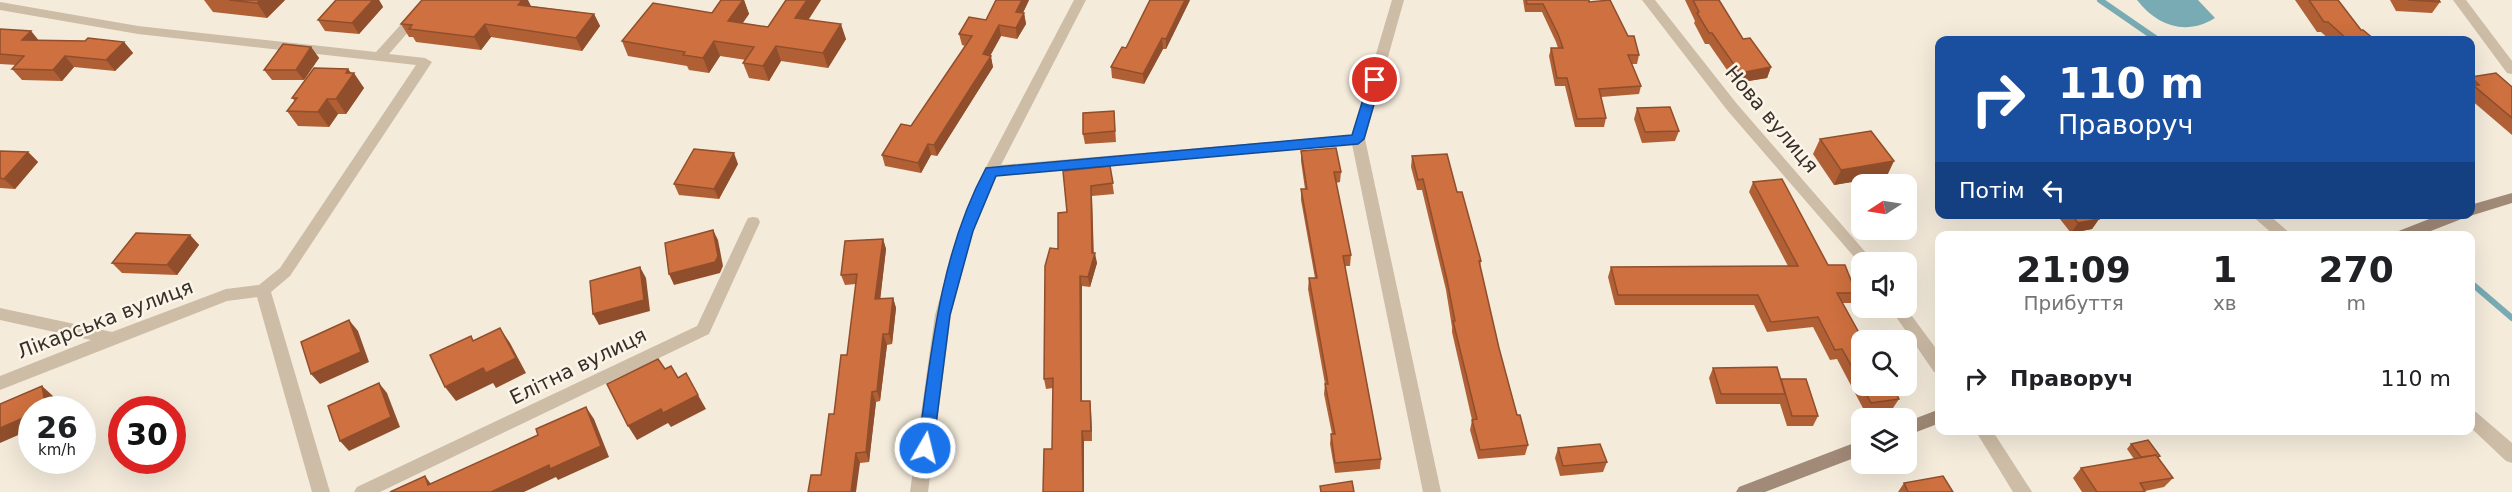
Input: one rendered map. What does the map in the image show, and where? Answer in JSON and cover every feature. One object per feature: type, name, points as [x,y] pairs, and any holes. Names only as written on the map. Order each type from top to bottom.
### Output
[{"type":"street","points":[[380,57],[430,0]]},
{"type":"street","points":[[919,492],[943,315],[966,231],[991,171],[1080,0]]},
{"type":"street","points":[[1398,0],[1358,139],[1432,492]]},
{"type":"street","name":"Нова вулиця","points":[[1648,0],[1732,107],[1858,252]]},
{"type":"street","points":[[2458,0],[2512,70]]},
{"type":"street","points":[[0,6],[138,30],[425,62],[285,272],[263,290],[321,492]]},
{"type":"street","points":[[991,171],[1358,139]]},
{"type":"street","points":[[2475,209],[2512,198]]},
{"type":"street","points":[[2264,219],[2279,231]]},
{"type":"street","points":[[2413,231],[2445,219]]},
{"type":"street","name":"Елітна вулиця","points":[[363,492],[703,330],[753,222]]},
{"type":"street","name":"Лікарська вулиця","points":[[0,383],[226,295],[263,290]]},
{"type":"street","points":[[0,314],[112,338]]},
{"type":"street","points":[[1905,318],[1935,359]]},
{"type":"street","points":[[1917,425],[1935,418]]},
{"type":"street","points":[[2475,421],[2512,456]]},
{"type":"street","points":[[1986,435],[2023,492]]},
{"type":"street","points":[[1745,492],[1851,451]]},
{"type":"water","points":[[2137,0],[2198,0],[2215,18],[2193,26],[2173,26],[2154,16]]},
{"type":"building","points":[[229,0],[260,0],[257,3]]},
{"type":"building","points":[[336,0],[373,0],[352,23],[318,20]]},
{"type":"building","points":[[422,0],[522,0],[518,5],[594,14],[576,38],[485,24],[474,37],[409,29],[412,25],[401,24]]},
{"type":"building","points":[[721,0],[743,0],[728,21],[768,27],[786,0],[807,0],[795,18],[841,24],[823,53],[776,46],[763,66],[743,63],[754,47],[714,41],[703,58],[683,55],[685,52],[622,41],[653,3],[712,13]]},
{"type":"building","points":[[996,0],[1022,0],[1016,12],[1024,13],[1016,28],[999,25],[983,54],[991,56],[934,145],[928,144],[918,163],[882,155],[901,124],[911,126],[972,36],[959,34],[969,17],[986,20]]},
{"type":"building","points":[[1150,0],[1185,0],[1166,39],[1162,38],[1143,74],[1111,67],[1122,47],[1126,48]]},
{"type":"building","points":[[1526,0],[1589,0],[1589,2],[1610,0],[1628,36],[1634,36],[1639,55],[1628,55],[1641,86],[1599,89],[1606,118],[1577,119],[1567,78],[1557,78],[1551,48],[1563,48],[1558,34],[1543,4],[1527,4]]},
{"type":"building","points":[[1693,0],[1719,0],[1743,39],[1750,38],[1771,67],[1740,73],[1712,33],[1709,33],[1697,13],[1699,12]]},
{"type":"building","points":[[2309,0],[2338,0],[2361,30],[2370,36],[2344,36],[2328,22],[2324,22]]},
{"type":"building","points":[[2408,0],[2439,0],[2440,2]]},
{"type":"building","points":[[0,29],[31,31],[22,40],[85,41],[88,38],[124,42],[106,60],[65,56],[53,70],[12,69],[24,56],[0,54]]},
{"type":"building","points":[[283,44],[311,47],[296,70],[264,70]]},
{"type":"building","points":[[314,68],[348,69],[346,73],[354,73],[336,99],[327,99],[318,112],[287,111],[297,98],[292,98]]},
{"type":"building","points":[[2496,73],[2512,87],[2512,118],[2475,87],[2479,85],[2475,81],[2475,76]]},
{"type":"building","points":[[1670,107],[1679,131],[1645,132],[1637,108]]},
{"type":"building","points":[[1114,111],[1115,131],[1083,134],[1083,113]]},
{"type":"building","points":[[1871,131],[1894,161],[1841,170],[1820,139]]},
{"type":"building","points":[[1336,148],[1341,172],[1334,172],[1351,255],[1343,256],[1381,459],[1335,463],[1331,434],[1335,434],[1325,384],[1328,384],[1309,278],[1317,278],[1301,189],[1307,189],[1301,151]]},
{"type":"building","points":[[694,149],[734,153],[714,189],[674,184]]},
{"type":"building","points":[[0,151],[28,152],[4,179],[0,178]]},
{"type":"building","points":[[1447,154],[1457,192],[1462,192],[1481,261],[1479,261],[1499,348],[1517,415],[1520,415],[1528,445],[1480,450],[1472,420],[1477,419],[1453,321],[1455,321],[1447,280],[1423,179],[1418,180],[1412,156]]},
{"type":"building","points":[[1110,166],[1113,183],[1091,186],[1092,253],[1095,253],[1088,277],[1080,276],[1081,401],[1090,401],[1091,431],[1082,431],[1083,492],[1043,492],[1044,449],[1052,449],[1053,378],[1044,379],[1045,266],[1050,248],[1058,249],[1058,213],[1067,212],[1063,171]]},
{"type":"building","points":[[1782,179],[1828,265],[1845,265],[1851,280],[1851,293],[1837,293],[1857,330],[1851,330],[1851,365],[1842,349],[1835,350],[1818,317],[1771,322],[1758,295],[1618,295],[1611,267],[1798,266],[1753,182]]},
{"type":"building","points":[[2075,219],[2099,219],[2078,223]]},
{"type":"building","points":[[713,230],[718,256],[715,262],[669,274],[665,243]]},
{"type":"building","points":[[136,233],[190,235],[167,265],[112,263]]},
{"type":"building","points":[[883,239],[875,299],[893,298],[889,334],[883,334],[877,391],[872,392],[866,452],[856,453],[851,492],[808,492],[811,475],[821,475],[829,414],[834,414],[841,355],[847,355],[857,274],[841,275],[845,241]]},
{"type":"building","points":[[640,267],[644,300],[593,314],[590,281]]},
{"type":"building","points":[[349,320],[361,352],[311,374],[301,342]]},
{"type":"building","points":[[500,328],[516,358],[486,373],[483,368],[445,387],[430,355],[471,336],[473,341]]},
{"type":"building","points":[[658,359],[665,369],[671,366],[678,378],[686,373],[698,395],[663,413],[661,409],[628,426],[607,384]]},
{"type":"building","points":[[1777,367],[1785,394],[1721,394],[1713,368]]},
{"type":"building","points":[[1781,379],[1806,379],[1818,416],[1792,416]]},
{"type":"building","points":[[379,383],[391,417],[340,441],[328,406]]},
{"type":"building","points":[[42,386],[44,396],[19,396]]},
{"type":"building","points":[[18,396],[18,420],[0,428],[0,404]]},
{"type":"building","points":[[1867,396],[1897,396],[1899,399],[1871,403]]},
{"type":"building","points":[[586,407],[601,446],[550,469],[549,465],[491,492],[390,492],[425,476],[428,485],[538,435],[536,429]]},
{"type":"building","points":[[2148,440],[2160,456],[2141,457],[2131,444]]},
{"type":"building","points":[[1600,444],[1607,462],[1563,466],[1558,448]]},
{"type":"building","points":[[2156,455],[2173,478],[2140,483],[2145,491],[2140,492],[2097,492],[2081,468]]},
{"type":"building","points":[[1943,476],[1953,492],[1908,492],[1904,483]]},
{"type":"building","points":[[1352,481],[1354,492],[1321,492],[1320,486]]},
{"type":"waterway","points":[[2100,0],[2152,36]]},
{"type":"waterway","points":[[2475,286],[2512,318]]},
{"type":"route","points":[[925,448],[943,315],[966,231],[991,171],[1358,139],[1375,80]]}]
